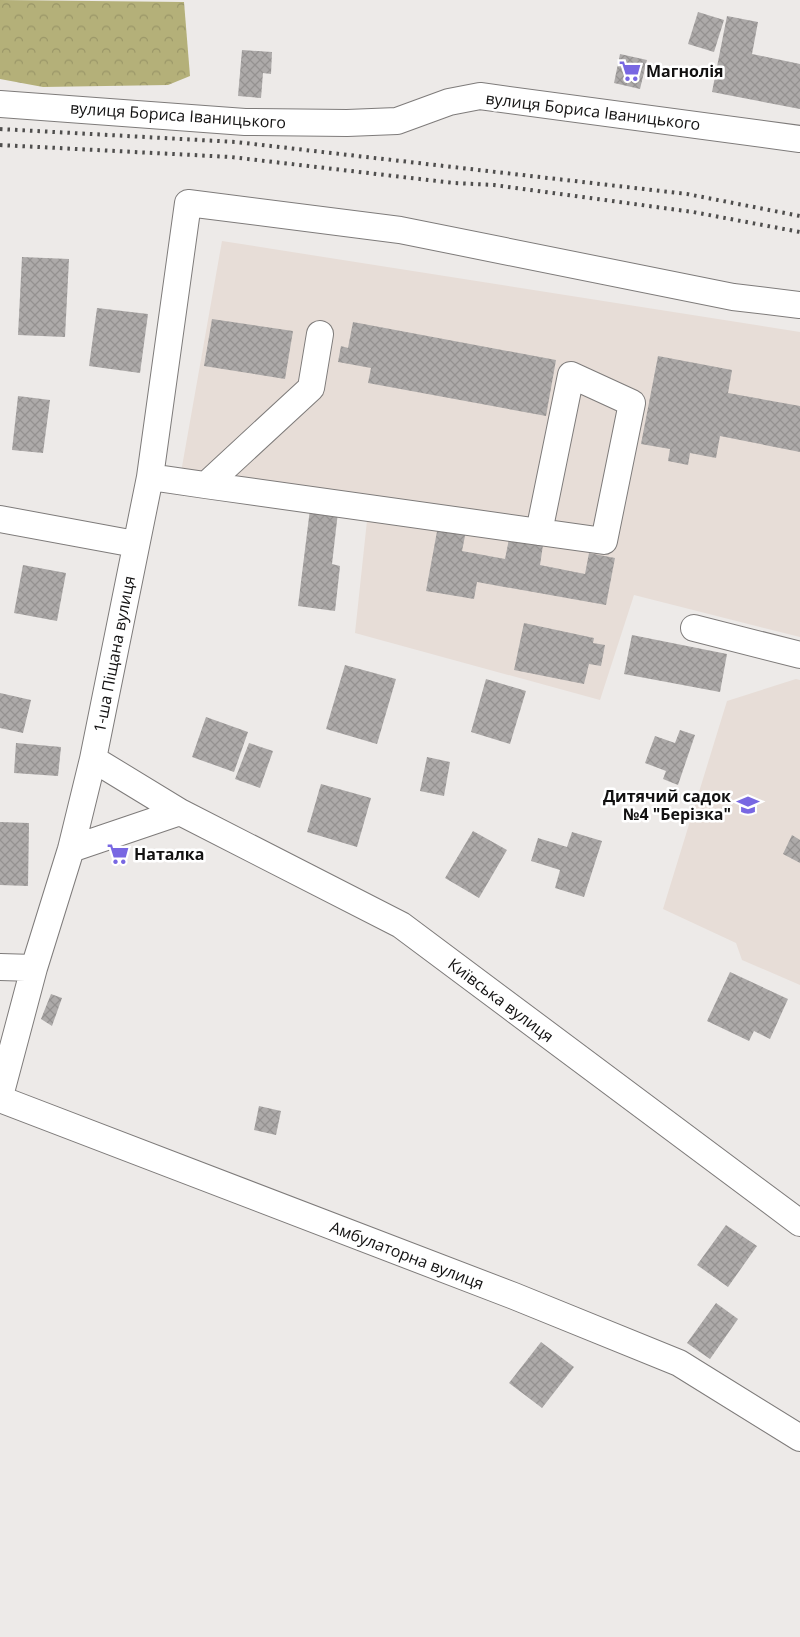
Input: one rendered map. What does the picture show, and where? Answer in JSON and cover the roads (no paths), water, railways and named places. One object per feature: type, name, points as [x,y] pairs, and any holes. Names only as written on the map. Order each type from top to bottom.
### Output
[{"type":"street","name":"вулиця Бориса Іваницького","points":[[0,104],[245,122],[347,123],[397,121],[449,102],[480,96],[800,139]]},
{"type":"street","name":"1-ша Піщана вулиця","points":[[0,1098],[34,968],[71,849],[93,759],[150,477],[188,203],[400,230],[733,297],[800,305]]},
{"type":"street","points":[[206,485],[311,388],[320,334]]},
{"type":"street","points":[[150,477],[539,532],[604,541],[632,403],[571,375],[539,532]]},
{"type":"street","points":[[0,519],[135,544]]},
{"type":"street","points":[[694,628],[800,655]]},
{"type":"street","name":"Київська вулиця","points":[[93,759],[180,812],[401,925],[800,1223]]},
{"type":"street","points":[[71,849],[180,812]]},
{"type":"street","points":[[0,968],[34,968]]},
{"type":"street","name":"Амбулаторна вулиця","points":[[0,1098],[514,1296],[679,1363],[800,1438]]},
{"type":"railway","points":[[0,129],[236,142],[687,194],[800,216]]},
{"type":"railway","points":[[0,145],[231,157],[454,183],[494,185],[693,212],[800,232]]},
{"type":"place","name":"Магнолія","points":[[630,71]]},
{"type":"place","name":"Дитячий садок №4 \"Берізка\"","points":[[748,805]]},
{"type":"place","name":"Наталка","points":[[118,854]]}]
